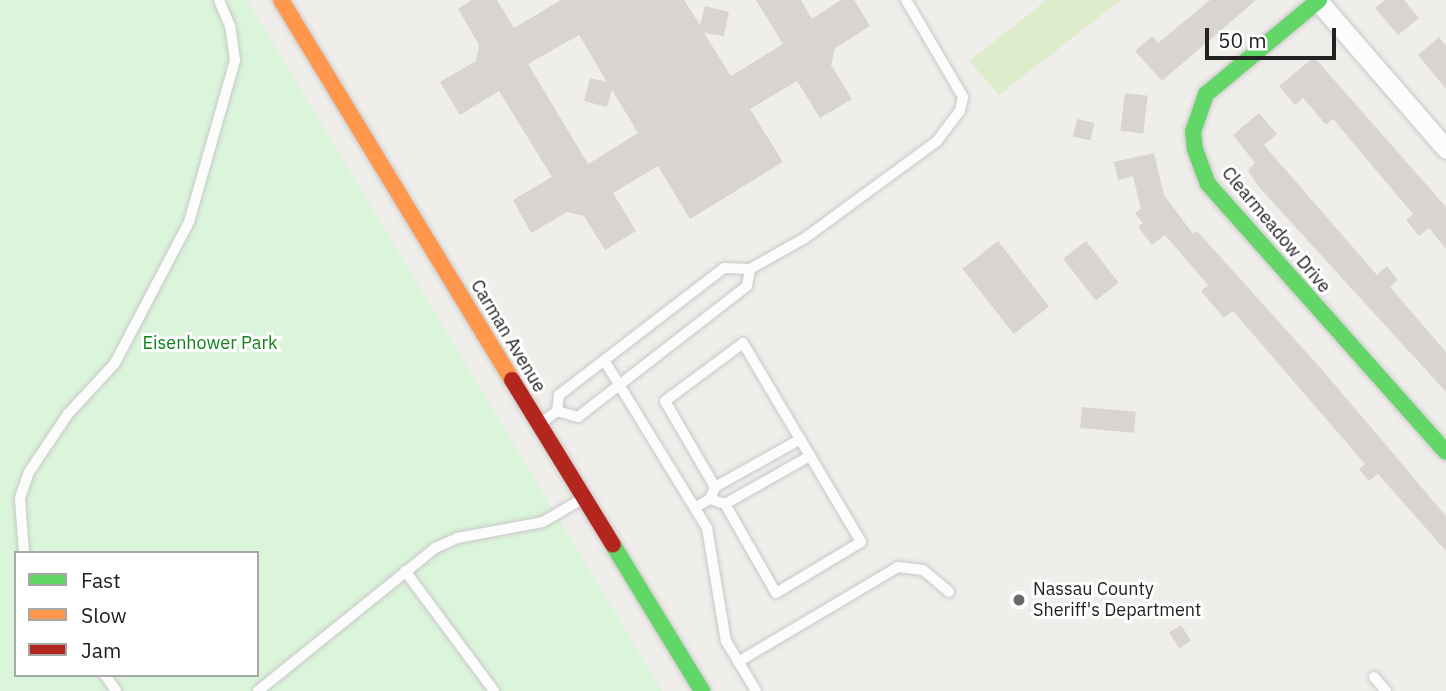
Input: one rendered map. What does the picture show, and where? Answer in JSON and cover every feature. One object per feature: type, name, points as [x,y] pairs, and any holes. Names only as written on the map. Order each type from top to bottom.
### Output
[{"type":"main road","name":"Carman Avenue","points":[[281,0],[539,424],[586,496],[702,691]]},
{"type":"main road","name":"Clearmeadow Drive","points":[[1319,1],[1206,94],[1194,131],[1195,149],[1216,193],[1446,452]]},
{"type":"street","points":[[1319,1],[1446,149]]},
{"type":"lane","points":[[24,551],[20,498],[29,472],[68,414],[115,363],[189,222],[235,60],[230,26],[219,0]]},
{"type":"lane","points":[[539,424],[557,411],[559,395],[724,268],[750,269],[881,186],[937,141],[960,111],[963,97],[955,78],[906,0]]},
{"type":"lane","points":[[557,411],[578,417],[747,286],[750,269]]},
{"type":"lane","points":[[715,487],[664,401],[743,343],[861,542],[776,593],[725,503]]},
{"type":"lane","points":[[604,360],[622,383],[707,528],[726,641],[756,691]]},
{"type":"lane","points":[[696,507],[710,499],[715,487],[801,439]]},
{"type":"lane","points":[[710,499],[725,503],[810,456]]},
{"type":"lane","points":[[258,691],[405,571],[457,538],[534,525],[586,496]]},
{"type":"lane","points":[[738,662],[898,567],[923,570],[948,592]]},
{"type":"lane","points":[[405,571],[495,691]]},
{"type":"lane","points":[[1374,677],[1386,691]]},
{"type":"green space","name":"Eisenhower Park","points":[[0,0],[247,0],[662,691],[0,691]]},
{"type":"green space","points":[[1047,0],[1121,0],[999,95],[969,61]]},
{"type":"building","points":[[472,0],[497,0],[514,28],[561,0],[684,0],[700,25],[705,6],[729,12],[724,36],[704,33],[731,76],[783,44],[756,0],[801,0],[812,19],[841,0],[854,0],[870,26],[835,48],[831,65],[852,99],[820,118],[797,81],[750,109],[783,162],[690,219],[658,166],[613,193],[636,231],[605,250],[584,216],[567,212],[531,233],[513,200],[552,177],[499,91],[460,115],[440,82],[476,61],[479,45],[458,9]],"holes":[[[579,35],[607,82],[590,78],[584,101],[607,107],[612,90],[638,133],[588,164],[528,64]]]},
{"type":"building","points":[[1210,0],[1256,0],[1162,81],[1135,51],[1152,36],[1158,43]]},
{"type":"building","points":[[1385,0],[1404,0],[1419,18],[1398,35],[1375,8]]},
{"type":"building","points":[[1439,37],[1446,46],[1446,89],[1418,55]]},
{"type":"building","points":[[1314,57],[1446,207],[1446,249],[1429,228],[1419,236],[1406,220],[1413,214],[1333,119],[1326,125],[1303,98],[1295,105],[1279,86]]},
{"type":"building","points":[[1125,93],[1148,96],[1143,134],[1120,131]]},
{"type":"building","points":[[1259,113],[1277,134],[1264,145],[1377,275],[1387,266],[1398,280],[1390,287],[1446,352],[1446,392],[1258,186],[1248,170],[1255,163],[1233,135]]},
{"type":"building","points":[[1077,119],[1095,123],[1090,141],[1073,137]]},
{"type":"building","points":[[1154,153],[1164,195],[1193,234],[1197,231],[1325,373],[1446,516],[1446,551],[1378,474],[1369,481],[1359,469],[1365,464],[1233,311],[1224,318],[1201,291],[1208,285],[1165,235],[1152,245],[1138,227],[1143,223],[1135,213],[1141,209],[1133,176],[1118,180],[1114,162]]},
{"type":"building","points":[[998,241],[1049,306],[1014,334],[963,269]]},
{"type":"building","points":[[1086,241],[1119,283],[1096,301],[1063,259]]},
{"type":"building","points":[[1082,407],[1136,412],[1134,433],[1080,428]]},
{"type":"building","points":[[1181,625],[1191,641],[1179,649],[1169,632]]},
{"type":"traffic: fast","points":[[1319,0],[1206,94],[1193,131],[1195,149],[1208,184],[1446,452]]},
{"type":"traffic: fast","points":[[613,545],[702,691]]},
{"type":"traffic: slow","points":[[281,0],[512,380]]},
{"type":"traffic: jam","points":[[512,380],[613,545]]},
{"type":"place","name":"Nassau County Sheriff's Department","points":[[1019,600]]}]
